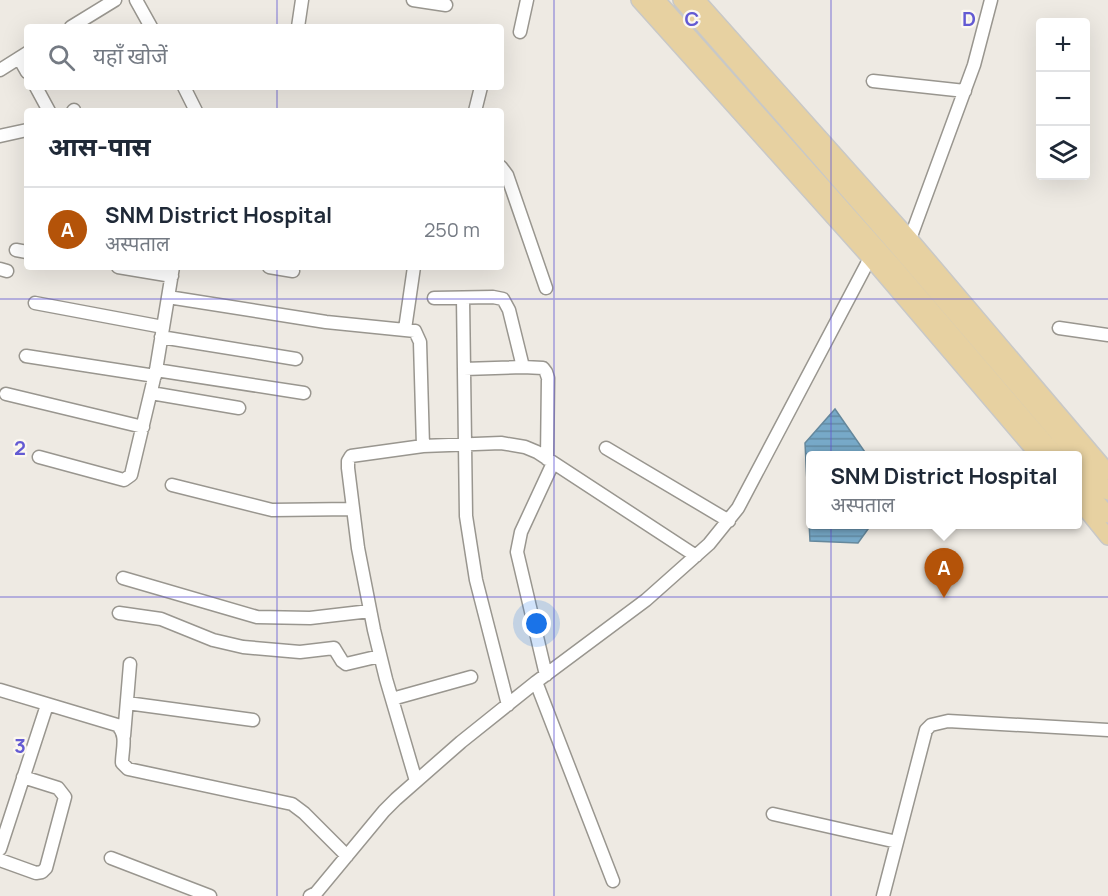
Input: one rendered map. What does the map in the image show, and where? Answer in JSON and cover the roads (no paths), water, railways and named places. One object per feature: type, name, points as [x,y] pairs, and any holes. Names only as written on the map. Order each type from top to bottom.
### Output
[{"type":"main road","points":[[639,0],[870,258],[1036,451]]},
{"type":"main road","points":[[657,0],[899,273],[1053,451]]},
{"type":"main road","points":[[681,0],[1073,451]]},
{"type":"main road","points":[[697,0],[910,238],[1108,472]]},
{"type":"main road","points":[[1082,462],[1108,492]]},
{"type":"main road","points":[[1082,485],[1108,514]]},
{"type":"main road","points":[[1082,506],[1108,537]]},
{"type":"street","points":[[75,24],[115,0]]},
{"type":"street","points":[[136,0],[149,24]]},
{"type":"street","points":[[299,24],[303,0]]},
{"type":"street","points":[[413,0],[446,4]]},
{"type":"street","points":[[520,32],[527,0]]},
{"type":"street","points":[[910,238],[974,65],[990,0]]},
{"type":"street","points":[[0,70],[23,56]]},
{"type":"street","points":[[873,81],[965,91]]},
{"type":"street","points":[[38,90],[47,108]]},
{"type":"street","points":[[186,90],[194,108]]},
{"type":"street","points":[[476,108],[480,90]]},
{"type":"street","points":[[0,136],[24,131]]},
{"type":"street","points":[[504,171],[546,288]]},
{"type":"street","points":[[310,896],[316,893],[384,811],[416,781],[541,679],[646,600],[696,556],[729,521],[745,495],[870,258]]},
{"type":"street","points":[[39,457],[124,480],[131,475],[156,373],[173,272],[151,270]]},
{"type":"street","points":[[287,270],[293,271]]},
{"type":"street","points":[[405,329],[414,270]]},
{"type":"street","points":[[168,297],[326,322],[415,331],[420,342],[423,446]]},
{"type":"street","points":[[434,298],[493,297],[503,299],[509,310],[523,367]]},
{"type":"street","points":[[463,298],[466,516],[476,580],[508,705]]},
{"type":"street","points":[[35,303],[296,359]]},
{"type":"street","points":[[1059,328],[1108,335]]},
{"type":"street","points":[[26,356],[304,393]]},
{"type":"street","points":[[464,369],[523,367],[543,368],[546,372],[550,461],[521,532],[517,552],[541,679],[614,880]]},
{"type":"street","points":[[151,393],[239,408]]},
{"type":"street","points":[[6,394],[143,427]]},
{"type":"street","points":[[416,781],[380,656],[361,568],[352,509],[348,460],[351,456],[423,446],[515,444],[550,461],[696,556]]},
{"type":"street","points":[[606,448],[729,521]]},
{"type":"street","points":[[172,485],[272,510],[352,509]]},
{"type":"street","points":[[123,578],[257,617],[310,618],[370,611]]},
{"type":"street","points":[[119,613],[161,620],[213,640],[243,647],[300,652],[334,648],[346,664],[380,656]]},
{"type":"street","points":[[130,664],[122,763],[128,769],[292,804],[347,856]]},
{"type":"street","points":[[392,699],[471,677]]},
{"type":"street","points":[[0,690],[117,725],[124,737]]},
{"type":"street","points":[[127,703],[253,720]]},
{"type":"street","points":[[0,849],[47,705]]},
{"type":"street","points":[[883,896],[926,730],[931,725],[948,721],[1108,730]]},
{"type":"street","points":[[0,860],[36,873],[42,873],[46,868],[65,797],[58,788],[23,777]]},
{"type":"street","points":[[773,814],[897,842]]},
{"type":"street","points":[[111,858],[210,896]]},
{"type":"water","points":[[835,409],[864,451],[806,451],[806,463],[805,443]]},
{"type":"water","points":[[809,529],[868,529],[858,543],[810,541]]},
{"type":"place","name":"SNM District Hospital","points":[[944,598]]}]
